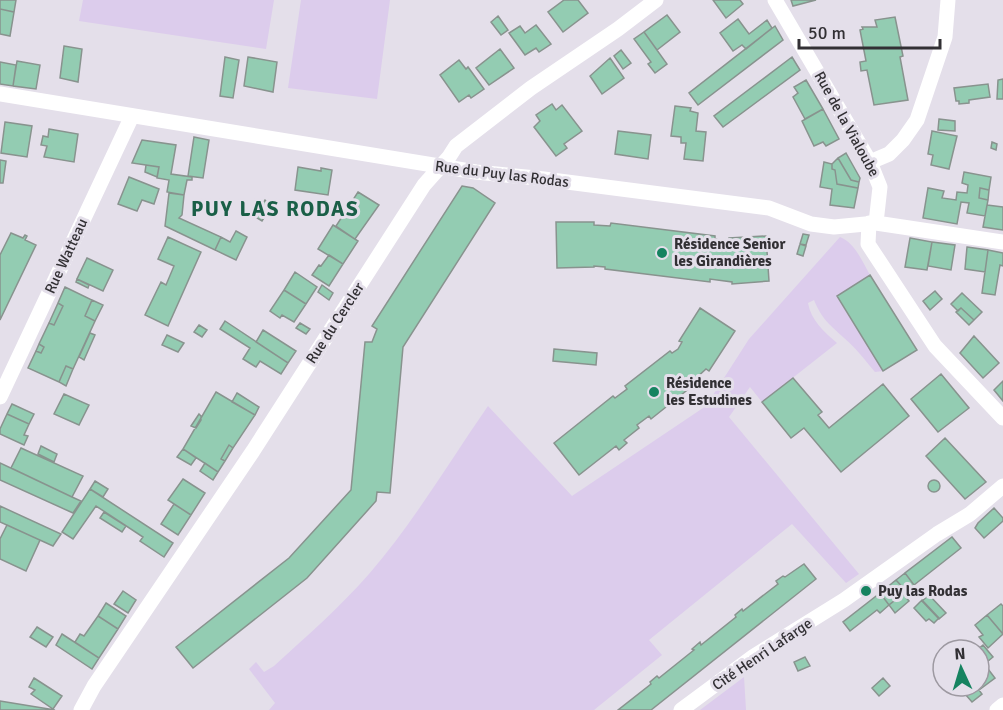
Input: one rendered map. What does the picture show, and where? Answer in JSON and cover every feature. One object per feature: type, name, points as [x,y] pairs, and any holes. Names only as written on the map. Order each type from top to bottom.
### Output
[{"type":"street","name":"Rue du Cercler","points":[[81,710],[94,686],[253,451],[424,185],[456,146],[531,88],[618,29],[656,0]]},
{"type":"street","name":"Rue de la Vialoube","points":[[776,0],[870,162],[880,187],[868,244],[935,346],[1003,418]]},
{"type":"street","points":[[870,162],[889,154],[903,140],[917,120],[945,37],[948,0]]},
{"type":"street","name":"Rue du Puy las Rodas","points":[[0,94],[439,167],[769,208],[811,224],[834,228],[873,223],[1003,242]]},
{"type":"street","name":"Rue Watteau","points":[[0,397],[132,116]]},
{"type":"street","name":"Cité Henri Lafarge","points":[[681,710],[754,657],[844,600],[937,534],[970,514],[1003,486]]},
{"type":"street","points":[[997,710],[1003,705]]},
{"type":"shaded area","points":[[83,0],[274,0],[266,49],[79,21]]},
{"type":"shaded area","points":[[301,0],[390,0],[377,99],[288,88]]},
{"type":"shaded area","points":[[840,237],[854,248],[870,275],[837,297],[883,371],[875,372],[856,349],[826,320],[814,300],[808,303],[812,315],[837,343],[762,402],[750,387],[729,417],[859,574],[846,583],[792,524],[649,640],[662,655],[594,710],[269,710],[275,703],[249,669],[256,662],[264,672],[274,666],[369,574],[431,492],[488,406],[572,496],[706,406],[749,339]]},
{"type":"shaded area","points":[[744,677],[746,710],[700,710]]},
{"type":"building","points":[[0,0],[16,0],[14,12],[0,9]]},
{"type":"building","points":[[564,0],[578,0],[588,13],[563,32],[548,12]]},
{"type":"building","points":[[713,0],[740,0],[743,4],[726,18]]},
{"type":"building","points":[[791,0],[816,0],[793,6]]},
{"type":"building","points":[[0,9],[14,12],[10,36],[0,34]]},
{"type":"building","points":[[667,15],[680,32],[657,50],[644,32]]},
{"type":"building","points":[[498,16],[508,30],[501,35],[491,22]]},
{"type":"building","points":[[895,17],[903,56],[900,57],[908,100],[874,105],[867,70],[861,71],[860,62],[866,61],[860,30],[863,29],[862,27],[877,27],[875,20]]},
{"type":"building","points":[[738,19],[749,34],[767,20],[772,28],[746,49],[742,45],[733,51],[720,33]]},
{"type":"building","points":[[536,25],[551,44],[539,52],[536,48],[525,55],[509,33],[520,26],[525,33]]},
{"type":"building","points":[[775,26],[783,40],[698,105],[689,93]]},
{"type":"building","points":[[644,32],[667,64],[655,73],[648,64],[651,62],[634,39]]},
{"type":"building","points":[[64,46],[82,49],[78,82],[60,78]]},
{"type":"building","points":[[500,49],[514,68],[489,85],[476,68]]},
{"type":"building","points":[[621,50],[631,63],[623,69],[614,56]]},
{"type":"building","points":[[225,57],[239,60],[233,98],[220,96]]},
{"type":"building","points":[[248,57],[277,62],[273,92],[244,86]]},
{"type":"building","points":[[792,57],[800,70],[723,127],[714,116]]},
{"type":"building","points":[[610,58],[624,78],[602,94],[590,76]]},
{"type":"building","points":[[459,60],[466,69],[468,67],[484,89],[471,98],[469,95],[459,102],[440,75]]},
{"type":"building","points":[[17,61],[40,65],[36,89],[13,86]]},
{"type":"building","points":[[0,62],[16,65],[13,86],[0,84]]},
{"type":"building","points":[[1003,79],[1003,99],[997,99],[998,80]]},
{"type":"building","points":[[806,80],[823,109],[805,119],[793,97],[798,93],[794,87]]},
{"type":"building","points":[[988,84],[990,97],[969,100],[969,103],[959,104],[959,101],[956,101],[954,88]]},
{"type":"building","points":[[552,104],[556,110],[562,105],[582,131],[564,144],[567,148],[556,156],[534,127],[540,121],[536,115]]},
{"type":"building","points":[[675,106],[691,108],[690,111],[698,113],[696,131],[706,132],[703,161],[684,159],[686,143],[681,143],[681,137],[671,136]]},
{"type":"building","points":[[823,109],[839,139],[826,146],[823,142],[814,146],[802,121]]},
{"type":"building","points":[[939,119],[955,121],[955,131],[938,130]]},
{"type":"building","points":[[5,122],[32,126],[27,157],[1,153]]},
{"type":"building","points":[[49,129],[78,134],[74,162],[44,157],[47,146],[41,145],[43,136],[48,137]]},
{"type":"building","points":[[618,131],[651,135],[648,159],[615,154]]},
{"type":"building","points":[[932,131],[957,136],[949,169],[931,165],[933,155],[928,154]]},
{"type":"building","points":[[194,137],[209,140],[203,178],[188,176]]},
{"type":"building","points":[[142,140],[176,145],[171,174],[192,177],[192,180],[187,180],[184,195],[167,192],[169,180],[157,178],[159,167],[132,163]]},
{"type":"building","points":[[992,142],[997,144],[996,150],[991,148]]},
{"type":"building","points":[[846,153],[860,178],[859,182],[851,180],[838,158]]},
{"type":"building","points":[[838,158],[851,180],[859,182],[858,188],[837,184],[832,164]]},
{"type":"building","points":[[0,160],[6,161],[3,183],[0,183]]},
{"type":"building","points":[[824,162],[832,164],[837,184],[858,188],[854,208],[830,205],[832,189],[820,187]]},
{"type":"building","points":[[146,165],[159,167],[157,177],[145,172]]},
{"type":"building","points":[[298,167],[321,171],[321,168],[332,170],[328,195],[295,190]]},
{"type":"building","points":[[964,172],[991,177],[989,190],[980,188],[979,198],[988,200],[985,216],[967,213],[969,203],[961,202],[957,224],[923,218],[928,188],[944,191],[942,198],[956,200],[957,192],[967,193],[968,185],[962,183]]},
{"type":"building","points":[[129,177],[159,189],[154,204],[142,200],[137,211],[118,204]]},
{"type":"building","points":[[462,186],[473,188],[495,203],[403,347],[390,493],[377,492],[376,501],[307,578],[193,668],[176,647],[289,558],[351,490],[365,342],[372,342],[377,329],[372,326]]},
{"type":"building","points":[[980,188],[989,190],[988,200],[979,198]]},
{"type":"building","points":[[358,192],[379,205],[355,239],[336,226]]},
{"type":"building","points":[[169,193],[184,195],[182,215],[179,218],[221,237],[215,250],[165,226]]},
{"type":"building","points":[[265,200],[272,205],[262,221],[254,216]]},
{"type":"building","points":[[987,205],[1003,207],[1003,230],[983,227]]},
{"type":"building","name":"Résidence Senior les Girandières","points":[[556,222],[594,222],[594,225],[610,226],[611,223],[715,236],[715,239],[729,241],[729,238],[766,236],[769,281],[732,284],[732,282],[710,279],[710,282],[605,269],[605,267],[557,268]]},
{"type":"building","points":[[333,225],[358,241],[343,264],[318,249]]},
{"type":"building","points":[[236,231],[247,237],[236,260],[215,250],[221,237],[230,242]]},
{"type":"building","points":[[11,233],[23,238],[25,235],[27,236],[25,240],[36,245],[0,320],[0,255]]},
{"type":"building","points":[[803,234],[809,235],[806,245],[800,244]]},
{"type":"building","points":[[168,237],[201,252],[168,326],[145,315],[161,282],[166,285],[174,266],[158,259]]},
{"type":"building","points":[[910,238],[932,242],[927,270],[905,267]]},
{"type":"building","points":[[932,242],[955,245],[951,270],[928,266]]},
{"type":"building","points":[[800,244],[806,246],[803,256],[797,254]]},
{"type":"building","points":[[967,247],[988,250],[985,272],[965,269]]},
{"type":"building","points":[[988,250],[1003,253],[1003,266],[1000,265],[995,295],[982,293]]},
{"type":"building","points":[[329,255],[343,264],[329,286],[312,275]]},
{"type":"building","points":[[87,258],[113,270],[103,291],[77,279]]},
{"type":"building","points":[[295,272],[317,287],[306,304],[284,290]]},
{"type":"building","points":[[870,275],[917,350],[883,371],[837,296]]},
{"type":"building","points":[[77,279],[89,285],[88,288],[76,282]]},
{"type":"building","points":[[322,285],[333,293],[329,300],[318,292]]},
{"type":"building","points":[[65,287],[92,300],[85,316],[95,321],[73,369],[66,366],[59,382],[28,368],[36,351],[41,353],[44,347],[39,344],[49,323],[54,325],[63,306],[58,303]]},
{"type":"building","points":[[284,290],[306,304],[294,322],[282,315],[280,318],[270,311]]},
{"type":"building","points":[[935,291],[942,299],[930,310],[923,301]]},
{"type":"building","points":[[962,293],[982,312],[974,320],[961,308],[958,311],[951,304]]},
{"type":"building","points":[[92,300],[103,305],[95,321],[85,316]]},
{"type":"building","points":[[58,303],[63,306],[54,325],[49,323]]},
{"type":"building","name":"Résidence les Estudines","points":[[700,308],[735,331],[709,371],[706,369],[693,381],[696,383],[651,419],[649,416],[637,425],[639,428],[624,440],[627,443],[619,450],[616,446],[579,475],[554,443],[613,396],[615,398],[627,389],[625,386],[670,351],[672,353],[678,349],[682,342],[679,341]]},
{"type":"building","points":[[961,308],[974,320],[969,325],[956,312]]},
{"type":"building","points":[[225,321],[288,363],[281,374],[260,361],[256,367],[243,359],[250,348],[220,329]]},
{"type":"building","points":[[300,323],[310,329],[306,334],[296,328]]},
{"type":"building","points":[[199,325],[207,330],[202,337],[194,332]]},
{"type":"building","points":[[263,330],[296,351],[288,363],[256,342]]},
{"type":"building","points":[[90,333],[95,335],[84,360],[79,357]]},
{"type":"building","points":[[167,335],[184,343],[178,352],[162,345]]},
{"type":"building","points":[[974,336],[999,363],[983,378],[960,353]]},
{"type":"building","points":[[39,344],[44,347],[41,353],[36,351]]},
{"type":"building","points":[[554,349],[597,353],[596,365],[553,361]]},
{"type":"building","points":[[66,366],[73,369],[66,386],[59,382]]},
{"type":"building","points":[[941,374],[969,408],[938,432],[911,399]]},
{"type":"building","points":[[793,378],[822,412],[818,415],[829,428],[883,384],[909,416],[841,472],[804,428],[791,438],[762,402]]},
{"type":"building","points":[[1003,381],[1003,401],[994,390]]},
{"type":"building","points":[[216,392],[255,415],[233,448],[229,445],[221,459],[225,461],[218,472],[183,449]]},
{"type":"building","points":[[237,393],[259,407],[255,415],[232,402]]},
{"type":"building","points":[[64,394],[89,405],[79,425],[54,414]]},
{"type":"building","points":[[12,404],[34,414],[29,424],[7,414]]},
{"type":"building","points":[[7,414],[29,424],[24,435],[28,436],[24,445],[0,434]]},
{"type":"building","points":[[199,414],[201,420],[196,428],[191,426]]},
{"type":"building","points":[[945,438],[986,482],[965,499],[926,456]]},
{"type":"building","points":[[229,445],[233,448],[225,461],[221,459]]},
{"type":"building","points":[[41,446],[57,454],[54,462],[38,454]]},
{"type":"building","points":[[21,448],[83,476],[72,497],[11,468]]},
{"type":"building","points":[[183,449],[196,458],[191,465],[177,457]]},
{"type":"building","points":[[0,463],[81,501],[73,513],[0,480]]},
{"type":"building","points":[[205,463],[218,472],[213,480],[200,471]]},
{"type":"building","points":[[183,479],[205,493],[191,515],[168,500]]},
{"type":"building","points":[[936,480],[939,481],[939,491],[932,492],[929,491],[928,484],[929,481]]},
{"type":"building","points":[[95,481],[108,489],[103,497],[90,489]]},
{"type":"building","points":[[90,489],[173,543],[164,557],[140,541],[143,537],[96,506],[73,539],[62,532]]},
{"type":"building","points":[[174,504],[191,515],[178,535],[161,524]]},
{"type":"building","points":[[0,506],[61,534],[53,546],[0,522]]},
{"type":"building","points":[[994,508],[1003,521],[984,538],[975,528]]},
{"type":"building","points":[[104,512],[126,526],[122,532],[100,518]]},
{"type":"building","points":[[7,525],[40,540],[26,571],[0,559],[0,539]]},
{"type":"building","points":[[952,537],[961,548],[914,585],[905,573]]},
{"type":"building","points":[[804,564],[816,579],[651,710],[618,710],[651,684],[650,682],[657,676],[659,678],[694,650],[692,649],[700,642],[701,645],[736,617],[735,615],[742,609],[743,611],[778,584],[776,581]]},
{"type":"building","points":[[905,573],[914,585],[906,591],[896,580]]},
{"type":"building","points":[[896,580],[906,591],[889,605],[880,593]]},
{"type":"building","points":[[123,591],[136,600],[128,613],[114,604]]},
{"type":"building","points":[[880,593],[889,605],[880,613],[877,610],[850,631],[843,622]]},
{"type":"building","points":[[903,594],[909,601],[895,613],[889,605]]},
{"type":"building","points":[[929,595],[946,613],[939,619],[922,601]]},
{"type":"building","points":[[922,600],[939,618],[934,623],[929,619],[926,621],[914,608]]},
{"type":"building","points":[[106,603],[126,616],[118,629],[98,616]]},
{"type":"building","points":[[1001,604],[1003,606],[1003,634],[987,615]]},
{"type":"building","points":[[987,615],[1003,634],[991,645],[991,638],[980,638],[983,635],[975,625]]},
{"type":"building","points":[[98,616],[118,629],[99,658],[75,642],[80,634],[84,636]]},
{"type":"building","points":[[37,627],[53,637],[46,647],[30,637]]},
{"type":"building","points":[[62,634],[99,658],[92,669],[56,645]]},
{"type":"building","points":[[805,657],[810,666],[798,671],[794,662]]},
{"type":"building","points":[[34,678],[62,696],[53,709],[31,694],[35,690],[29,687]]},
{"type":"building","points":[[883,678],[890,686],[879,696],[872,688]]},
{"type":"building","points":[[0,701],[55,710],[0,710]]},
{"type":"place","name":"Résidence Senior les Girandières","points":[[662,253]]},
{"type":"place","name":"Résidence les Estudines","points":[[654,392]]},
{"type":"place","name":"Puy las Rodas","points":[[866,591]]},
{"type":"district","name":"PUY LAS RODAS","points":[[275,209]]}]
